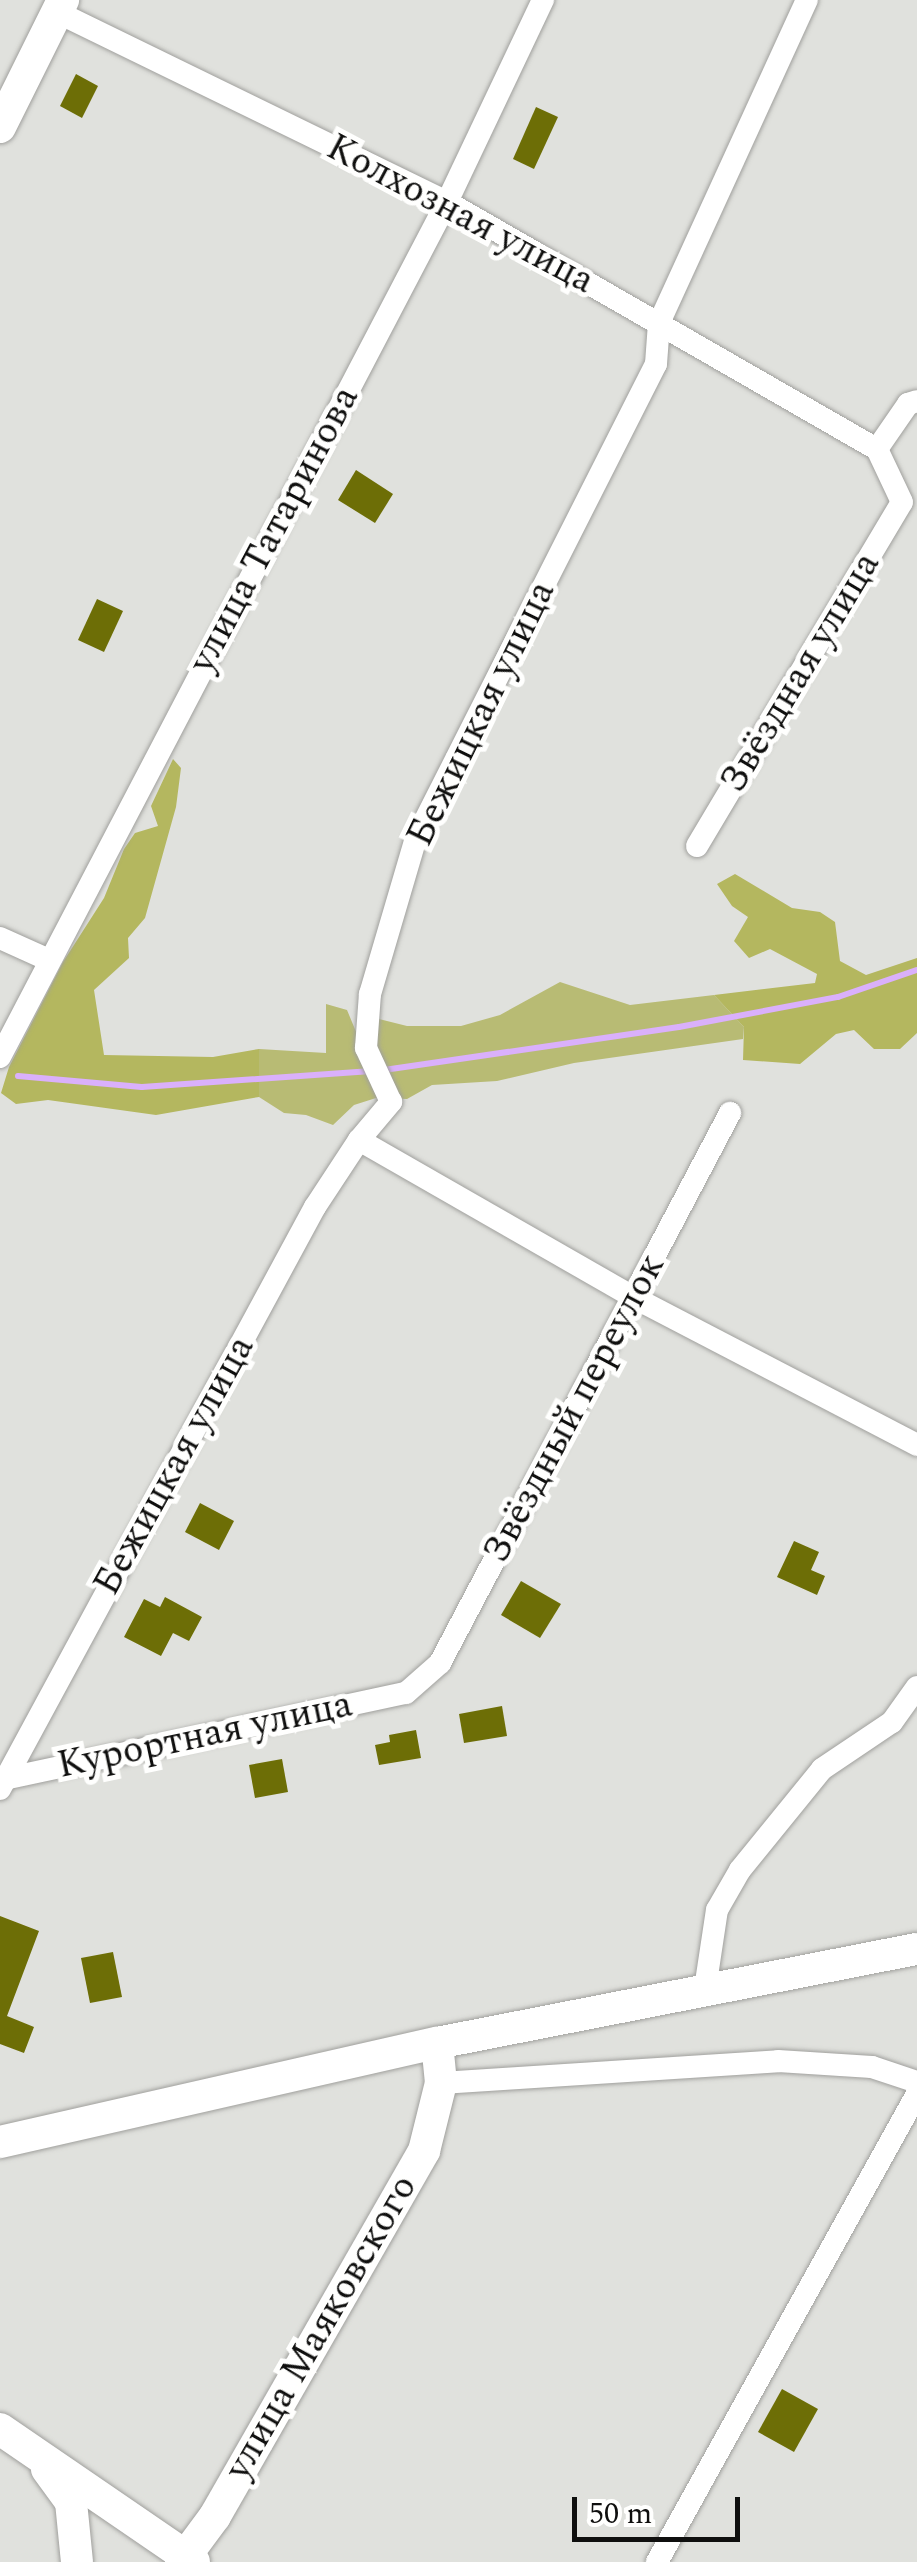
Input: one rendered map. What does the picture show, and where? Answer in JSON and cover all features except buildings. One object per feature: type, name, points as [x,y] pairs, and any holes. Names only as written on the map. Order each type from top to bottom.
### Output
[{"type":"main road","points":[[0,126],[51,4]]},
{"type":"main road","points":[[0,2142],[436,2043],[917,1949]]},
{"type":"main road","name":"улица Маяковского","points":[[187,2561],[424,2152],[440,2083],[436,2043]]},
{"type":"main road","points":[[0,2430],[187,2561]]},
{"type":"main road","points":[[39,2457],[71,2502],[77,2562]]},
{"type":"street","name":"улица Татаринова","points":[[0,1057],[447,202],[543,0]]},
{"type":"street","name":"Бежицкая улица","points":[[2,1784],[316,1207],[359,1140],[390,1102],[366,1048],[370,994],[416,838],[656,364],[659,323],[807,0]]},
{"type":"street","name":"Колхозная улица","points":[[51,4],[447,202],[878,449]]},
{"type":"street","points":[[878,449],[914,404]]},
{"type":"street","name":"Звёздная улица","points":[[696,846],[902,502],[878,449]]},
{"type":"street","points":[[0,938],[50,960]]},
{"type":"street","name":"Звёздный переулок","points":[[406,1693],[440,1663],[730,1114]]},
{"type":"street","points":[[359,1140],[634,1298],[917,1445]]},
{"type":"street","points":[[892,1722],[917,1688]]},
{"type":"street","name":"Курортная улица","points":[[2,1784],[406,1693]]},
{"type":"street","points":[[705,1989],[717,1910],[740,1870],[822,1769],[917,1709]]},
{"type":"street","points":[[440,2083],[778,2061],[872,2067],[917,2082]]},
{"type":"street","points":[[657,2562],[917,2094]]},
{"type":"green space","points":[[173,759],[181,768],[176,807],[145,918],[128,938],[129,958],[94,990],[104,1055],[213,1057],[259,1049],[259,1097],[156,1115],[48,1100],[16,1104],[1,1093],[9,1067],[63,962],[104,898],[124,849],[135,833],[158,826],[151,806]]},
{"type":"green space","points":[[735,874],[792,908],[820,912],[835,922],[840,961],[866,975],[917,958],[917,1033],[900,1049],[874,1049],[854,1030],[836,1034],[800,1064],[743,1060],[744,1027],[714,995],[815,983],[817,974],[770,949],[749,958],[734,941],[748,917],[732,906],[717,884]]},
{"type":"green space","points":[[560,982],[630,1005],[714,995],[744,1027],[743,1039],[574,1063],[497,1081],[432,1085],[407,1099],[376,1098],[354,1105],[333,1125],[306,1115],[284,1113],[259,1097],[259,1049],[326,1053],[326,1004],[347,1010],[357,1034],[379,1019],[407,1026],[461,1026],[500,1015]]},
{"type":"waterway","points":[[384,1070],[679,1027],[838,997],[917,970]]},
{"type":"waterway","points":[[18,1076],[142,1087],[371,1071]]}]
